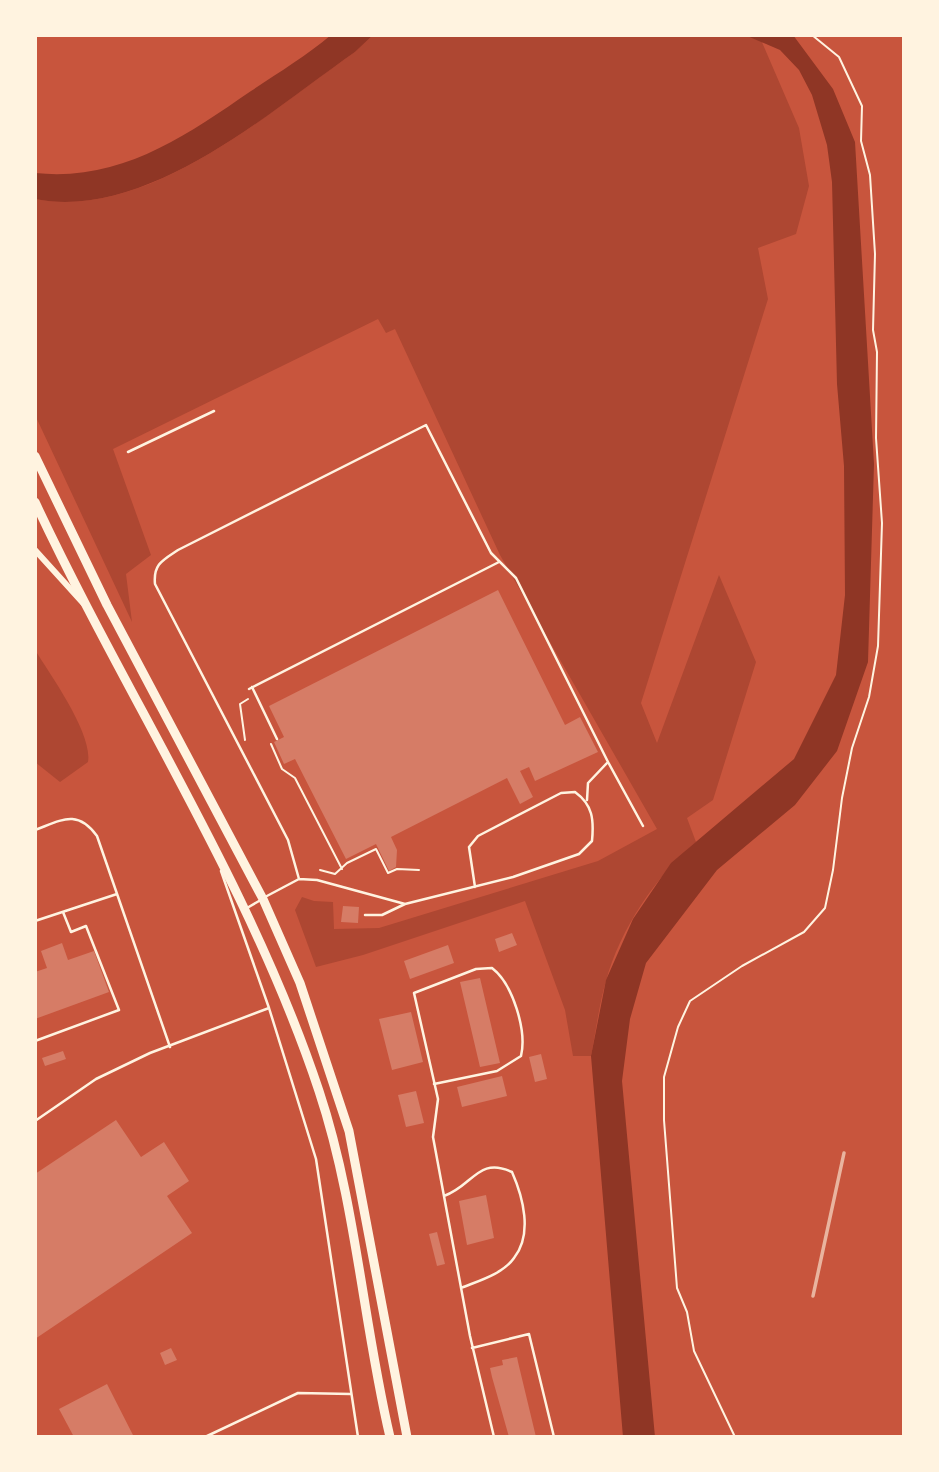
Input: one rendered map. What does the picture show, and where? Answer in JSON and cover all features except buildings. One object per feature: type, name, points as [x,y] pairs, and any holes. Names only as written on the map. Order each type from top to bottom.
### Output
[{"type":"main road","points":[[35,456],[107,605],[263,899],[300,984],[346,1121],[370,1234],[407,1437]]},
{"type":"main road","points":[[35,502],[214,849],[283,993],[329,1124],[390,1437]]},
{"type":"street","points":[[35,550],[90,611]]},
{"type":"lane","points":[[128,452],[214,411]]},
{"type":"lane","points":[[299,879],[288,840],[155,584],[154,572],[157,564],[426,425],[491,553],[516,578],[643,826]]},
{"type":"lane","points":[[277,738],[251,688],[499,562]]},
{"type":"lane","points":[[365,915],[382,915],[405,904],[475,887],[579,854],[592,841],[594,820],[587,800],[588,783],[608,762]]},
{"type":"lane","points":[[475,887],[469,847],[478,836],[561,793],[575,792],[587,800]]},
{"type":"lane","points":[[35,830],[70,818],[87,822],[97,836],[170,1047]]},
{"type":"lane","points":[[214,849],[270,1008],[316,1159],[358,1437]]},
{"type":"lane","points":[[244,909],[299,879],[317,880],[384,901],[405,904]]},
{"type":"lane","points":[[35,921],[117,894]]},
{"type":"lane","points":[[35,1041],[119,1010],[86,926],[71,932],[63,912]]},
{"type":"lane","points":[[434,1084],[498,1071],[521,1056],[524,1044],[512,1001],[503,976],[492,968],[476,970],[414,993],[434,1084],[438,1099],[433,1137],[472,1348],[494,1437]]},
{"type":"lane","points":[[35,1121],[96,1079],[270,1008]]},
{"type":"lane","points":[[444,1196],[457,1192],[480,1170],[498,1166],[512,1172],[521,1192],[523,1240],[514,1259],[496,1273],[461,1288]]},
{"type":"lane","points":[[472,1348],[528,1334],[554,1437]]},
{"type":"lane","points":[[205,1437],[298,1393],[351,1394]]},
{"type":"path","points":[[736,1437],[694,1351],[687,1312],[677,1287],[664,1120],[664,1077],[678,1027],[690,1001],[743,966],[804,932],[825,908],[852,748],[869,697],[882,588],[882,523],[876,438],[877,352],[873,331],[876,254],[870,175],[861,141],[862,106],[839,57],[812,35]]},
{"type":"path","points":[[246,740],[240,704],[248,699]]},
{"type":"path","points":[[265,734],[282,769],[295,778],[342,869]]},
{"type":"path","points":[[320,870],[335,874],[347,863],[376,849],[388,873],[397,869],[419,870]]},
{"type":"shaded area","points":[[331,35],[373,35],[355,52],[245,131],[205,156],[163,178],[120,194],[77,201],[35,199],[35,173],[66,174],[95,170],[150,153],[201,124]]},
{"type":"shaded area","points":[[373,35],[745,35],[761,40],[799,128],[809,186],[796,234],[758,248],[768,299],[641,703],[657,743],[719,575],[756,662],[713,800],[687,818],[696,842],[667,871],[641,905],[612,961],[591,1056],[573,1056],[565,1010],[525,901],[363,955],[316,967],[295,910],[302,897],[333,902],[334,929],[379,928],[598,861],[657,829],[500,555],[395,329],[386,333],[378,319],[113,449],[151,555],[126,574],[132,622],[35,415],[35,199],[78,201],[120,194],[163,178],[245,131],[355,52]]},
{"type":"shaded area","points":[[745,35],[793,35],[833,89],[855,142],[874,464],[868,662],[837,751],[795,805],[717,870],[646,963],[630,1019],[622,1081],[655,1437],[623,1437],[591,1056],[606,980],[633,919],[671,863],[794,759],[836,675],[845,595],[844,466],[837,384],[832,182],[827,145],[812,95],[799,70],[780,50]]},
{"type":"shaded area","points":[[35,650],[69,705],[88,750],[88,762],[60,782],[35,762]]},
{"type":"railway","points":[[813,1296],[844,1153]]}]
